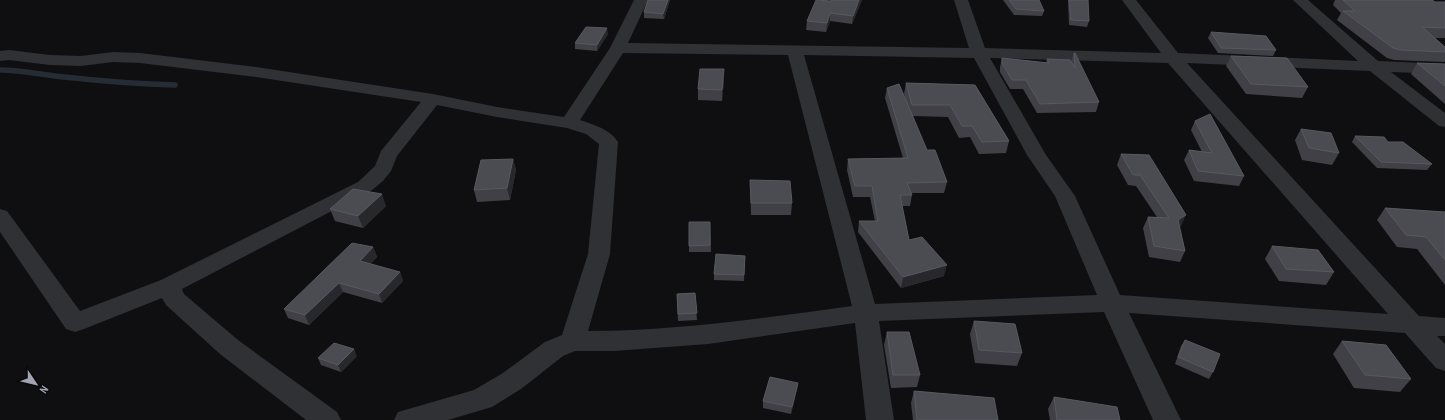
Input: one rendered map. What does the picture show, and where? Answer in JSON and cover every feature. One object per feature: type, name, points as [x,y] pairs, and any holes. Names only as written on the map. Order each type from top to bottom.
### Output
[{"type":"street","points":[[570,123],[618,48],[641,0]]},
{"type":"street","points":[[961,0],[979,53],[1037,155],[1065,196],[1112,303],[1167,420]]},
{"type":"street","points":[[1128,0],[1172,58],[1445,361]]},
{"type":"street","points":[[1300,0],[1375,67],[1445,122]]},
{"type":"street","points":[[618,48],[979,53],[1172,58],[1445,69]]},
{"type":"street","points":[[795,50],[845,240],[866,313],[880,420]]},
{"type":"street","points":[[0,56],[9,55],[50,60],[81,60],[113,57],[140,58],[256,72],[433,99],[497,112],[570,123],[592,130],[608,142],[599,254],[572,341]]},
{"type":"street","points":[[0,216],[75,323],[169,286],[365,186],[376,177],[384,167],[388,154],[433,99]]},
{"type":"street","points":[[169,286],[174,299],[229,347],[328,420]]},
{"type":"street","points":[[408,420],[482,399],[512,381],[554,349],[572,341],[614,341],[708,335],[866,313],[1112,303],[1414,326],[1445,327]]},
{"type":"building","points":[[648,0],[668,0],[663,14],[644,12]]},
{"type":"building","points":[[816,0],[859,0],[853,16],[830,13],[827,23],[807,21]]},
{"type":"building","points":[[1009,0],[1039,0],[1044,11],[1016,9]]},
{"type":"building","points":[[1069,0],[1088,0],[1089,21],[1071,20]]},
{"type":"building","points":[[1343,0],[1432,0],[1435,2],[1445,2],[1445,28],[1422,27],[1445,47],[1445,52],[1400,50],[1393,48],[1343,11],[1355,11]]},
{"type":"building","points":[[586,27],[607,28],[597,45],[575,43]]},
{"type":"building","points":[[1211,32],[1266,36],[1276,50],[1221,48]]},
{"type":"building","points":[[1074,53],[1099,102],[1040,104],[1026,80],[1012,80],[1002,63],[1002,58],[1049,63],[1047,59],[1070,60],[1075,68]]},
{"type":"building","points":[[1231,56],[1287,58],[1308,87],[1251,84]]},
{"type":"building","points":[[1417,63],[1445,64],[1445,86]]},
{"type":"building","points":[[700,69],[724,69],[722,90],[698,89]]},
{"type":"building","points":[[906,83],[975,85],[1009,141],[982,142],[972,126],[962,126],[950,105],[912,105]]},
{"type":"building","points":[[899,84],[927,150],[935,150],[947,182],[907,183],[912,195],[900,195],[909,240],[922,237],[947,265],[903,277],[859,221],[878,221],[872,186],[855,186],[848,159],[908,158],[887,88]]},
{"type":"building","points":[[1210,114],[1244,176],[1198,171],[1189,150],[1212,153],[1195,121]]},
{"type":"building","points":[[1301,129],[1331,133],[1339,153],[1309,148]]},
{"type":"building","points":[[1355,136],[1384,137],[1388,142],[1403,142],[1432,164],[1381,162]]},
{"type":"building","points":[[1121,154],[1149,155],[1186,215],[1178,220],[1185,251],[1154,246],[1148,217],[1169,218],[1140,175],[1133,175]]},
{"type":"building","points":[[513,159],[507,188],[474,190],[481,160]]},
{"type":"building","points":[[750,180],[790,181],[792,203],[751,203]]},
{"type":"building","points":[[353,189],[382,194],[358,216],[330,209]]},
{"type":"building","points":[[1385,208],[1445,212],[1445,260],[1426,237],[1406,235]]},
{"type":"building","points":[[689,222],[710,222],[710,245],[689,246]]},
{"type":"building","points":[[352,243],[373,247],[360,261],[400,272],[379,294],[339,283],[305,315],[284,309]]},
{"type":"building","points":[[1272,246],[1318,250],[1334,272],[1286,269]]},
{"type":"building","points":[[716,254],[745,256],[744,275],[714,274]]},
{"type":"building","points":[[695,293],[697,313],[678,314],[677,294]]},
{"type":"building","points":[[974,321],[1015,324],[1022,353],[979,350]]},
{"type":"building","points":[[887,332],[909,332],[920,375],[893,375]]},
{"type":"building","points":[[1185,340],[1220,354],[1213,372],[1178,357]]},
{"type":"building","points":[[1342,341],[1386,345],[1411,379],[1365,375]]},
{"type":"building","points":[[334,343],[354,349],[338,365],[318,358]]},
{"type":"building","points":[[770,377],[798,383],[792,407],[763,401]]},
{"type":"building","points":[[914,391],[994,398],[998,420],[917,420]]},
{"type":"building","points":[[1054,397],[1117,407],[1120,420],[1057,420]]},
{"type":"waterway","points":[[0,70],[106,81],[175,85]]}]
